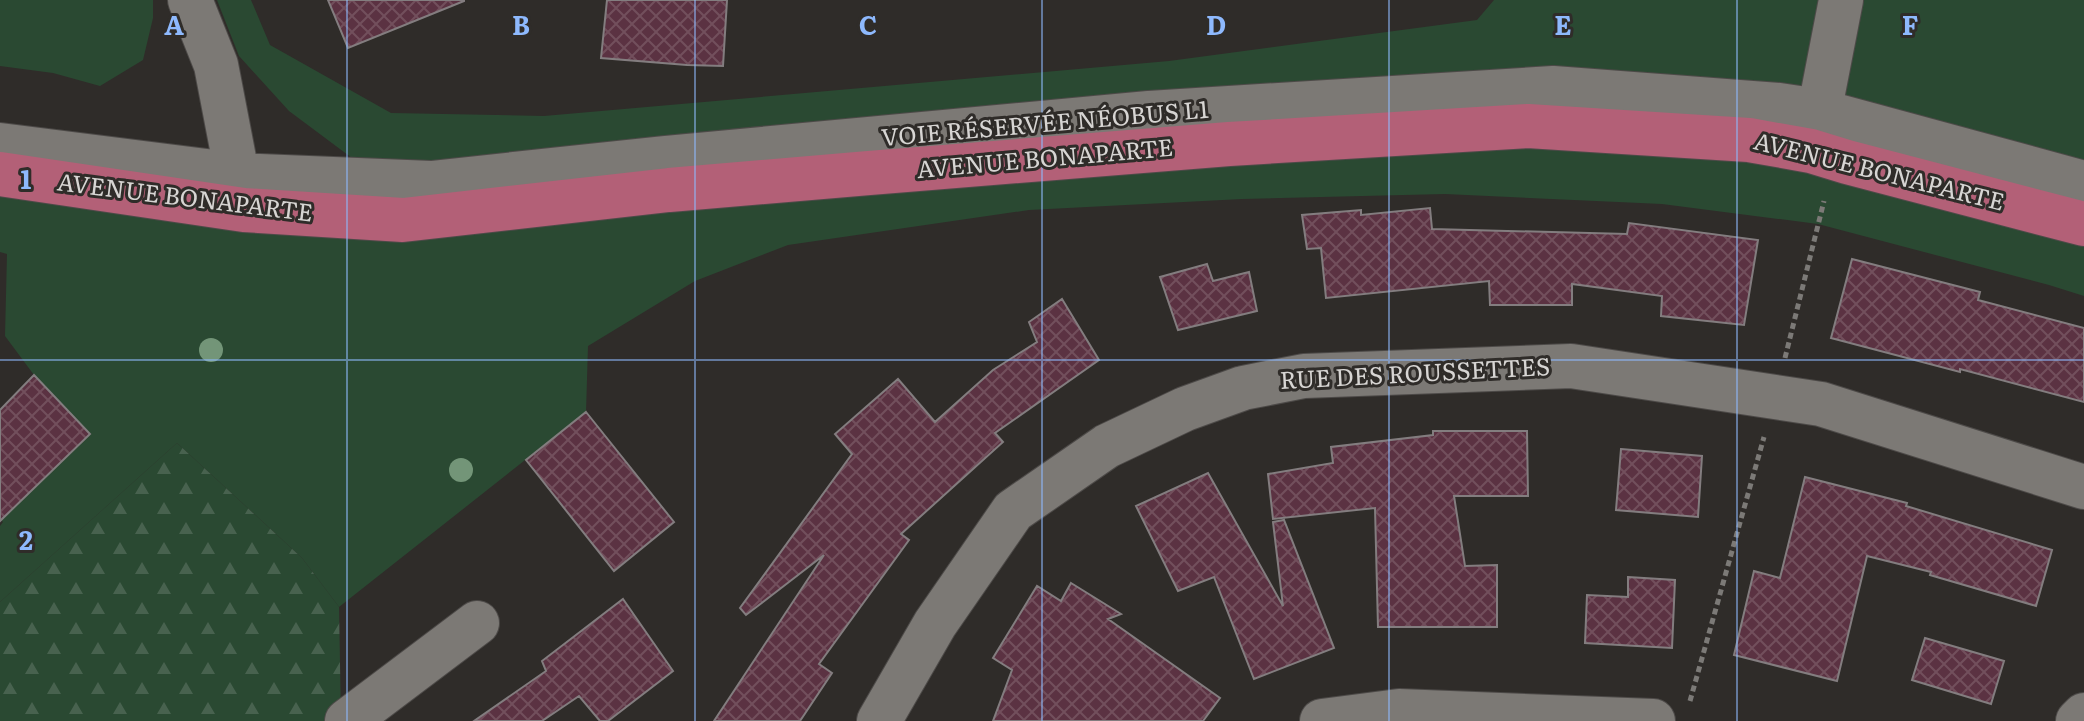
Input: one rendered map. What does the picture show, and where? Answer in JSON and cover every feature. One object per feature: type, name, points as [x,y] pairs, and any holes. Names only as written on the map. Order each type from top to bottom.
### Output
[{"type":"main road","name":"AVENUE BONAPARTE","points":[[0,174],[241,192],[403,220],[669,190],[1229,144],[1528,126],[1749,140],[1815,131],[2084,224]]},
{"type":"street","points":[[0,145],[241,192],[216,65],[190,0]]},
{"type":"street","points":[[1841,0],[1815,131],[2084,183]]},
{"type":"street","name":"RUE DES ROUSSETTES","points":[[879,721],[935,624],[1013,511],[1107,446],[1185,409],[1243,388],[1304,376],[1571,366],[1821,404],[2084,487]]},
{"type":"street","points":[[347,721],[477,623]]},
{"type":"street","points":[[1322,721],[1399,711],[1650,721]]},
{"type":"street","points":[[2078,721],[2084,715]]},
{"type":"green space","points":[[0,0],[153,0],[153,18],[143,60],[100,86],[53,73],[0,66]]},
{"type":"green space","points":[[217,0],[251,0],[270,45],[391,113],[544,116],[1169,61],[1477,20],[1494,0],[2084,0],[2084,183],[1819,111],[431,183],[356,161],[289,111],[239,56]]},
{"type":"green space","points":[[1749,140],[2084,224],[2084,296],[1818,224],[1662,204],[1445,194],[1242,199],[1029,210],[788,245],[695,281],[588,346],[586,412],[339,607],[302,558],[177,443],[0,602],[0,526],[3,522],[0,519],[90,434],[34,375],[5,336],[7,254],[0,252],[0,174],[1229,144]]},
{"type":"green space","points":[[177,443],[302,558],[339,607],[341,721],[0,721],[0,602]]},
{"type":"building","points":[[328,0],[464,0],[464,1],[348,48]]},
{"type":"building","points":[[607,0],[727,0],[723,66],[601,58]]},
{"type":"building","points":[[1430,208],[1432,229],[1627,234],[1629,223],[1758,240],[1744,325],[1661,316],[1662,296],[1572,284],[1572,305],[1490,305],[1489,281],[1326,298],[1321,248],[1307,249],[1302,215],[1361,210],[1361,215]]},
{"type":"building","points":[[1852,259],[1980,292],[1978,300],[2084,328],[2084,402],[1831,338]]},
{"type":"building","points":[[1207,264],[1213,281],[1249,272],[1257,311],[1178,330],[1160,277]]},
{"type":"building","points":[[1062,299],[1099,360],[995,433],[1003,442],[901,534],[909,540],[819,664],[832,673],[800,721],[714,721],[824,555],[746,615],[740,608],[852,454],[835,434],[898,379],[935,422],[993,370],[1037,342],[1029,322]]},
{"type":"building","points":[[34,375],[90,434],[0,521],[0,410]]},
{"type":"building","points":[[586,412],[674,522],[614,571],[526,460]]},
{"type":"building","points":[[1433,431],[1527,431],[1528,496],[1454,496],[1465,566],[1497,565],[1497,627],[1378,627],[1375,508],[1273,519],[1268,474],[1333,463],[1331,447],[1433,435]]},
{"type":"building","points":[[1621,449],[1702,456],[1698,517],[1616,510]]},
{"type":"building","points":[[1208,473],[1283,606],[1273,522],[1284,520],[1334,648],[1254,679],[1214,577],[1178,591],[1136,506]]},
{"type":"building","points":[[1805,477],[1907,503],[1906,506],[2052,550],[2036,606],[1930,575],[1931,572],[1867,556],[1837,681],[1734,655],[1754,571],[1780,578]]},
{"type":"building","points":[[1628,577],[1675,580],[1672,648],[1585,643],[1587,595],[1628,597]]},
{"type":"building","points":[[1071,583],[1121,614],[1108,619],[1220,698],[1203,721],[993,721],[1012,670],[993,658],[1037,586],[1061,601]]},
{"type":"building","points":[[623,599],[673,671],[608,721],[600,721],[579,696],[542,721],[474,721],[546,671],[542,661]]},
{"type":"building","points":[[1925,638],[2004,661],[1991,704],[1912,680]]}]
